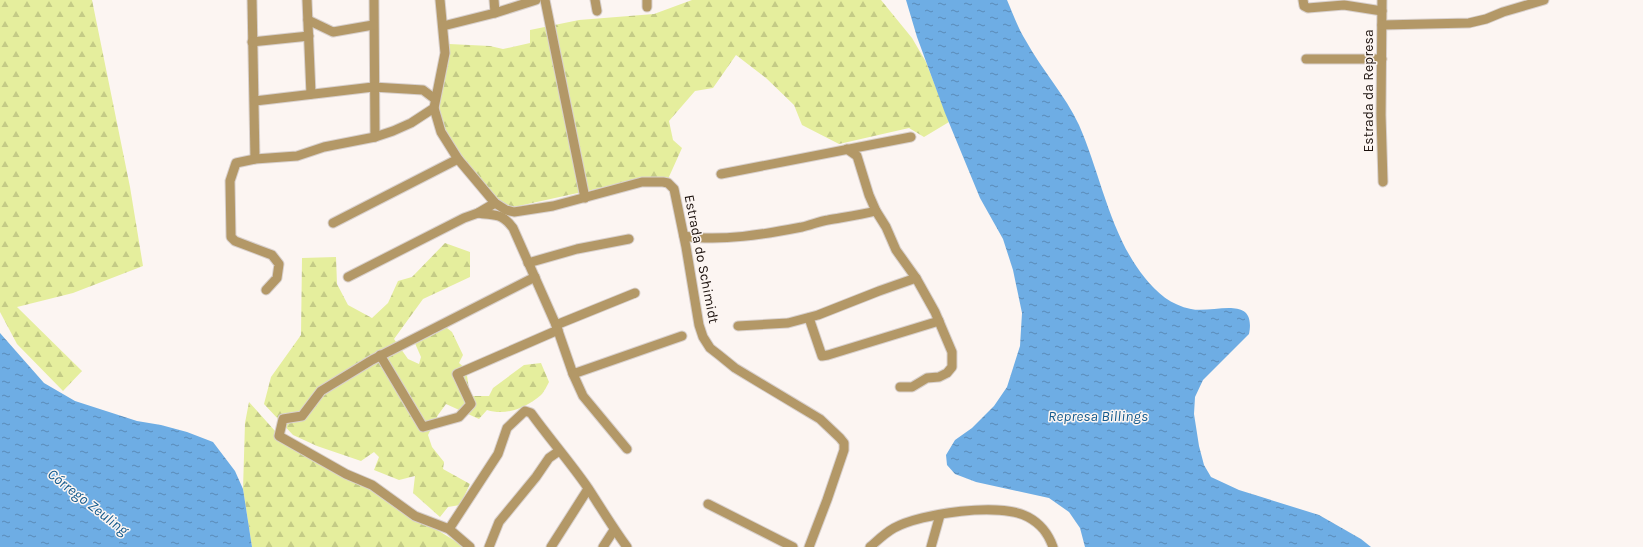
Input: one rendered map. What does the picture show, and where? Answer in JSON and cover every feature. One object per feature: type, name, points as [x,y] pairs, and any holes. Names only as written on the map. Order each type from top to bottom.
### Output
[{"type":"street","points":[[252,0],[255,159]]},
{"type":"street","points":[[307,0],[311,94]]},
{"type":"street","points":[[374,0],[374,137]]},
{"type":"street","name":"Estrada do Schimidt","points":[[440,0],[446,53],[434,108],[441,132],[458,159],[495,203],[506,210],[514,212],[553,206],[642,182],[668,183],[674,188],[684,236],[699,325],[710,348],[736,368],[820,419],[843,441],[844,450],[827,500],[808,547]]},
{"type":"street","points":[[494,0],[495,13]]},
{"type":"street","points":[[443,26],[495,13],[536,0]]},
{"type":"street","points":[[545,0],[585,198]]},
{"type":"street","points":[[596,0],[597,11]]},
{"type":"street","points":[[1303,0],[1304,6],[1308,8],[1344,5],[1382,11]]},
{"type":"street","name":"Estrada da Represa","points":[[1382,0],[1381,143],[1383,182]]},
{"type":"street","points":[[1382,25],[1469,23],[1544,0]]},
{"type":"street","points":[[308,20],[332,32],[373,25]]},
{"type":"street","points":[[252,42],[309,36]]},
{"type":"street","points":[[1306,59],[1382,59]]},
{"type":"street","points":[[254,101],[373,87],[423,90],[435,98]]},
{"type":"street","points":[[266,290],[277,278],[279,264],[272,256],[235,241],[231,237],[230,181],[236,163],[255,159],[297,156],[324,147],[374,137],[411,123],[434,108]]},
{"type":"street","points":[[721,174],[847,148],[911,137]]},
{"type":"street","points":[[847,148],[857,156],[876,211],[886,227],[896,250],[916,278],[939,320],[952,352],[952,367],[947,373],[927,378],[912,387],[900,387]]},
{"type":"street","points":[[334,223],[458,159]]},
{"type":"street","points":[[348,277],[464,218],[478,213],[495,203]]},
{"type":"street","points":[[684,236],[694,238],[741,236],[802,227],[828,220],[854,217],[876,211]]},
{"type":"street","points":[[478,213],[499,215],[506,219],[513,228],[557,327],[573,374],[583,396],[627,449]]},
{"type":"street","points":[[528,263],[577,249],[629,239]]},
{"type":"street","points":[[470,547],[449,529],[415,516],[372,485],[346,474],[279,436],[283,418],[302,416],[321,391],[380,355],[535,277]]},
{"type":"street","points":[[738,326],[788,323],[809,318],[916,278]]},
{"type":"street","points":[[380,355],[423,427],[459,417],[470,404],[457,374],[557,327],[635,293]]},
{"type":"street","points":[[809,318],[822,356],[828,356],[939,320]]},
{"type":"street","points":[[573,374],[682,336]]},
{"type":"street","points":[[449,529],[498,454],[507,428],[525,411],[531,412],[565,457],[627,547]]},
{"type":"street","points":[[489,547],[499,522],[536,477],[549,458],[559,451]]},
{"type":"street","points":[[551,547],[588,489]]},
{"type":"street","points":[[708,504],[793,547]]},
{"type":"street","points":[[870,547],[894,528],[914,520],[971,510],[1014,513],[1031,519],[1041,526],[1049,536],[1053,547]]},
{"type":"street","points":[[931,547],[940,515]]},
{"type":"street","points":[[603,547],[614,530]]},
{"type":"street","points":[[1044,547],[1049,536]]},
{"type":"green space","points":[[0,0],[92,0],[130,187],[143,266],[73,293],[17,307],[82,371],[63,391],[17,344],[0,312]]},
{"type":"green space","points":[[692,0],[881,0],[912,38],[926,62],[949,122],[924,137],[909,128],[839,144],[802,125],[794,105],[766,78],[736,55],[713,88],[695,91],[669,121],[673,140],[682,148],[668,179],[646,178],[514,207],[502,205],[473,172],[452,142],[437,114],[436,99],[449,44],[490,46],[503,49],[530,43],[530,30],[579,20],[654,14]]},
{"type":"green space","points":[[445,243],[470,252],[470,277],[423,299],[394,339],[408,359],[419,364],[421,357],[414,341],[442,324],[452,332],[463,355],[459,363],[466,369],[470,396],[489,396],[493,388],[524,365],[541,363],[549,382],[541,395],[529,404],[516,410],[494,412],[487,410],[479,419],[446,404],[438,415],[428,435],[432,447],[444,462],[443,469],[470,484],[460,505],[448,507],[440,517],[413,493],[415,476],[399,480],[374,470],[379,457],[374,452],[361,461],[317,446],[293,435],[264,404],[271,377],[301,335],[302,258],[336,257],[337,284],[348,305],[372,318],[388,303],[398,281],[412,277]]},
{"type":"green space","points":[[249,402],[283,440],[346,474],[465,547],[252,547],[243,489],[245,423]]},
{"type":"water","name":"Represa Billings","points":[[906,0],[1007,0],[1032,52],[1067,103],[1079,125],[1107,204],[1123,243],[1145,278],[1154,289],[1177,305],[1200,310],[1231,308],[1240,309],[1246,314],[1250,321],[1249,334],[1203,380],[1195,397],[1194,414],[1199,446],[1204,465],[1211,477],[1239,490],[1319,515],[1361,539],[1371,547],[1085,547],[1080,528],[1069,512],[1049,498],[976,482],[955,474],[947,465],[946,455],[955,440],[972,428],[994,406],[1007,387],[1020,346],[1022,313],[1013,270],[1003,239],[980,198],[945,113],[917,37]]},
{"type":"water","name":"Córrego Zeuling","points":[[0,333],[44,383],[75,401],[137,421],[161,425],[187,432],[213,442],[235,471],[243,489],[252,547],[0,547]]}]
